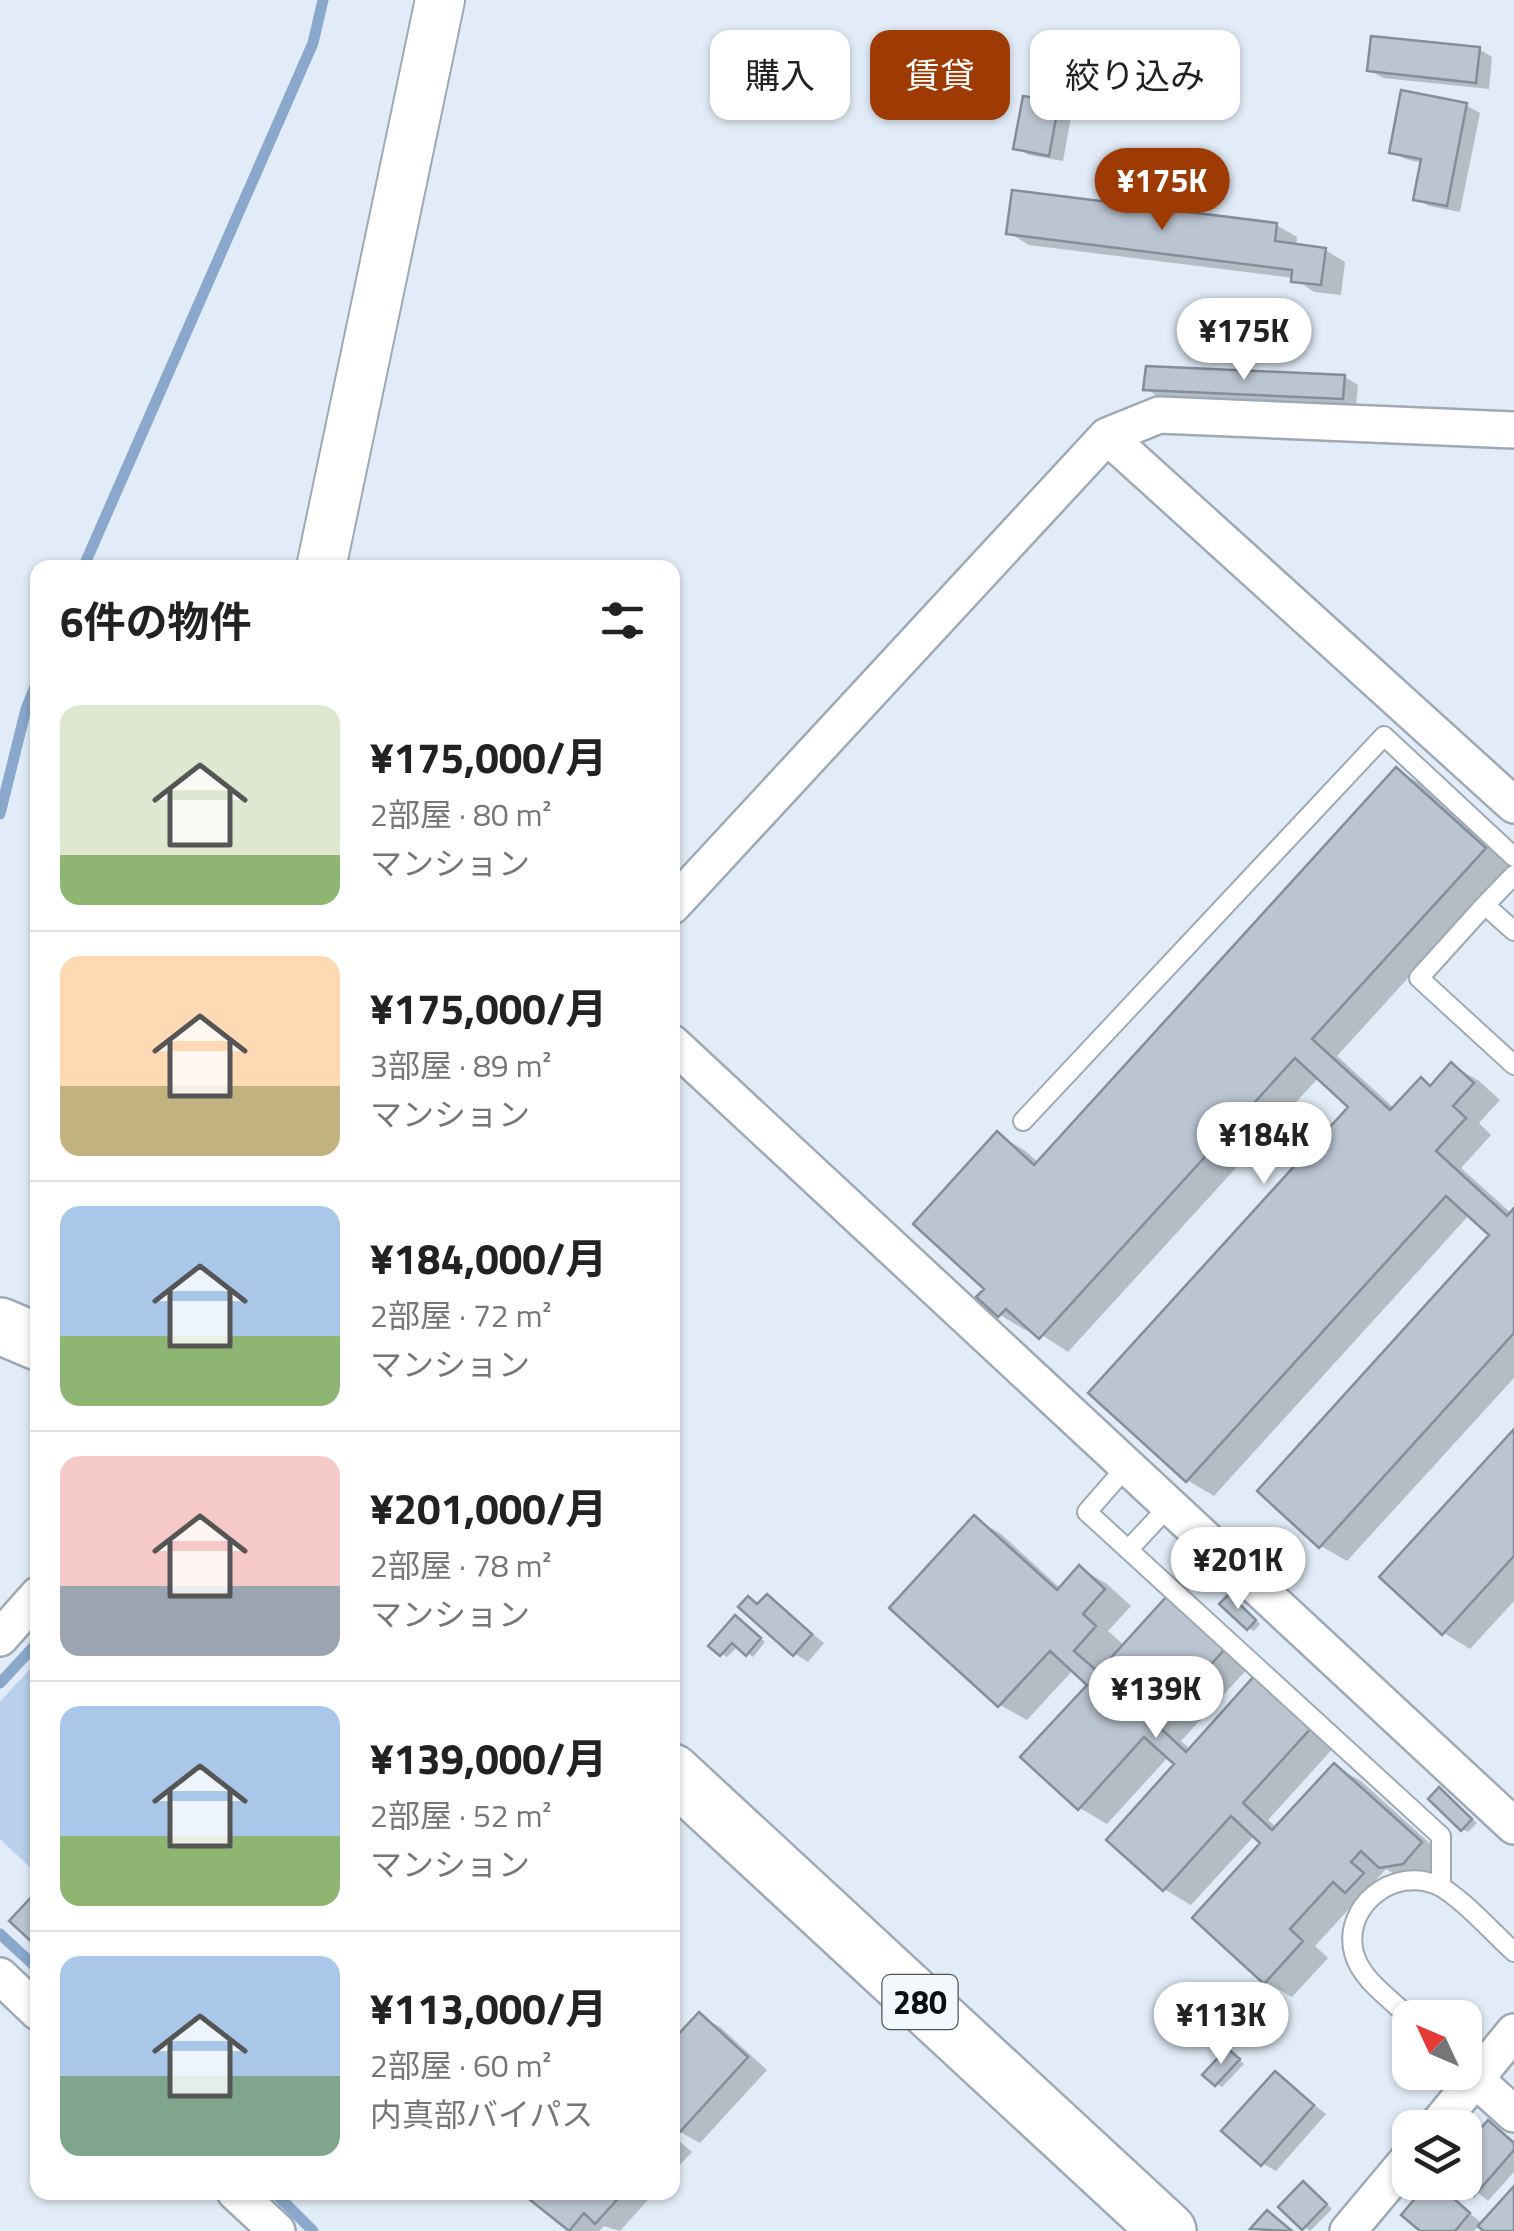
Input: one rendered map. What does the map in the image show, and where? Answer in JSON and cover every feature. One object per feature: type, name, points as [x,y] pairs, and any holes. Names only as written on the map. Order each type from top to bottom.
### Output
[{"type":"highway","points":[[0,1326],[30,1339]]},
{"type":"highway","name":"280","points":[[680,1779],[1168,2231]]},
{"type":"street","points":[[324,560],[440,0]]},
{"type":"street","points":[[680,897],[1107,436],[1160,415],[1514,430]]},
{"type":"street","points":[[1107,436],[1514,805]]},
{"type":"street","points":[[680,1050],[1514,1826]]},
{"type":"street","points":[[0,1638],[30,1604]]},
{"type":"street","points":[[0,1976],[30,2004]]},
{"type":"street","points":[[1482,2063],[1514,2032]]},
{"type":"street","points":[[1482,2086],[1514,2114]]},
{"type":"street","points":[[1348,2231],[1392,2178]]},
{"type":"street","points":[[244,2200],[278,2231]]},
{"type":"lane","points":[[1023,1121],[1384,736],[1514,857]]},
{"type":"lane","points":[[1514,875],[1419,978],[1514,1065]]},
{"type":"lane","points":[[1484,904],[1514,932]]},
{"type":"lane","points":[[1127,1466],[1087,1512],[1441,1836],[1441,1886]]},
{"type":"lane","points":[[1128,1550],[1169,1506]]},
{"type":"lane","points":[[1392,2001],[1362,1973],[1354,1952],[1353,1929],[1361,1908],[1377,1891],[1397,1881],[1420,1880],[1441,1886],[1514,1952]]},
{"type":"shaded area","points":[[30,1669],[30,1867],[0,1839],[0,1702]]},
{"type":"building","points":[[1371,36],[1480,47],[1476,83],[1367,71]]},
{"type":"building","points":[[1401,90],[1467,103],[1447,206],[1413,200],[1421,159],[1389,153]]},
{"type":"building","points":[[1023,96],[1030,97],[1030,120],[1056,120],[1049,156],[1013,149]]},
{"type":"building","points":[[1012,190],[1277,223],[1275,241],[1326,248],[1321,285],[1291,282],[1292,270],[1006,234]]},
{"type":"building","points":[[1146,366],[1345,375],[1343,399],[1143,390]]},
{"type":"building","points":[[1396,767],[1486,848],[1312,1039],[1390,1110],[1421,1077],[1430,1086],[1451,1062],[1474,1083],[1453,1106],[1466,1118],[1436,1151],[1507,1216],[1514,1208],[1514,1333],[1319,1548],[1257,1491],[1489,1235],[1446,1196],[1186,1482],[1088,1393],[1348,1107],[1295,1058],[1039,1339],[1006,1309],[998,1317],[976,1297],[984,1289],[913,1224],[997,1131],[1034,1165]]},
{"type":"building","points":[[1514,1429],[1514,1556],[1442,1635],[1379,1577]]},
{"type":"building","points":[[974,1515],[1057,1590],[1079,1565],[1105,1589],[1083,1614],[1096,1626],[1074,1651],[1098,1672],[1167,1596],[1225,1649],[1156,1724],[1186,1752],[1255,1675],[1312,1727],[1243,1803],[1272,1830],[1334,1763],[1422,1842],[1403,1864],[1379,1868],[1361,1851],[1351,1862],[1364,1873],[1345,1893],[1333,1882],[1290,1929],[1303,1941],[1264,1984],[1192,1918],[1260,1843],[1231,1816],[1163,1891],[1106,1840],[1174,1764],[1144,1737],[1078,1810],[1020,1757],[1087,1685],[1050,1651],[998,1707],[889,1608]]},
{"type":"building","points":[[767,1594],[812,1634],[793,1656],[738,1607],[748,1596],[757,1604]]},
{"type":"building","points":[[1229,1594],[1256,1620],[1247,1630],[1219,1604]]},
{"type":"building","points":[[735,1615],[761,1638],[746,1656],[732,1643],[720,1656],[708,1646]]},
{"type":"building","points":[[1439,1787],[1472,1819],[1461,1831],[1428,1799]]},
{"type":"building","points":[[30,1899],[30,1940],[9,1921]]},
{"type":"building","points":[[699,2012],[748,2057],[680,2132],[680,2032]]},
{"type":"building","points":[[1227,2048],[1240,2059],[1215,2086],[1202,2075]]},
{"type":"building","points":[[1275,2071],[1314,2105],[1261,2166],[1221,2131]]},
{"type":"building","points":[[1488,2120],[1514,2143],[1514,2150],[1482,2187],[1482,2127]]},
{"type":"building","points":[[1303,2181],[1327,2204],[1302,2230],[1278,2207]]},
{"type":"building","points":[[1514,2186],[1514,2231],[1483,2231],[1478,2226]]},
{"type":"building","points":[[530,2200],[617,2200],[595,2224],[584,2213],[569,2231]]},
{"type":"building","points":[[1414,2200],[1455,2200],[1470,2213],[1455,2231],[1420,2231],[1401,2215]]},
{"type":"building","points":[[1267,2210],[1292,2231],[1250,2229]]},
{"type":"waterway","points":[[87,560],[313,43],[323,0]]},
{"type":"waterway","points":[[0,814],[30,699]]},
{"type":"waterway","points":[[0,1683],[30,1651]]},
{"type":"waterway","points":[[0,1934],[30,1962]]},
{"type":"waterway","points":[[282,2200],[313,2231]]}]
